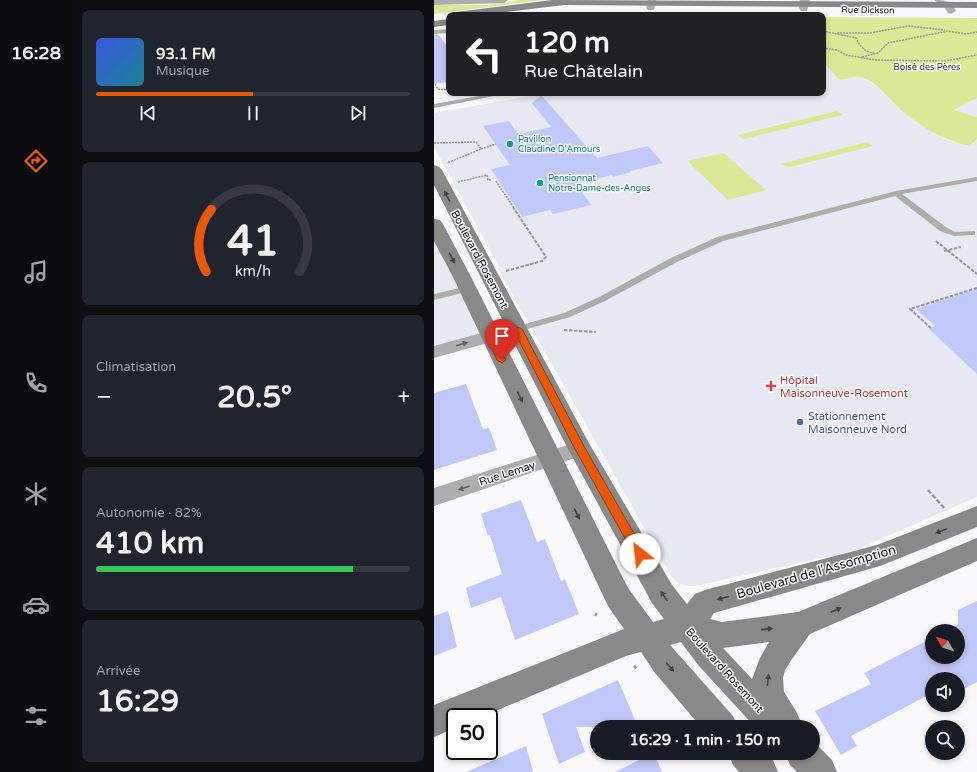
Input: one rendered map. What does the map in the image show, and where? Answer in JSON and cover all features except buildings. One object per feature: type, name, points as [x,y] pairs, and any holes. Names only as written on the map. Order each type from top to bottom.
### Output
[{"type":"main road","name":"Rue Dickson","points":[[478,12],[557,3],[804,4],[950,8],[977,11]]},
{"type":"main road","name":"Rue Dickson","points":[[525,12],[564,8],[652,3]]},
{"type":"main road","name":"Rue Dickson","points":[[950,8],[977,5]]},
{"type":"main road","points":[[434,18],[446,16]]},
{"type":"main road","points":[[434,24],[446,22]]},
{"type":"main road","name":"Boulevard Rosemont","points":[[438,167],[517,329],[580,449],[662,594],[721,668],[770,720]]},
{"type":"main road","points":[[434,224],[468,289],[618,598],[646,637],[716,720]]},
{"type":"main road","name":"Boulevard de l'Assomption","points":[[687,627],[705,603],[880,555],[977,516]]},
{"type":"main road","points":[[434,721],[611,647],[646,637],[687,627],[722,635],[800,625],[977,549]]},
{"type":"main road","points":[[784,720],[770,697],[767,682],[769,673],[778,655],[800,625]]},
{"type":"main road","points":[[751,760],[761,772]]},
{"type":"street","points":[[434,2],[504,0]]},
{"type":"street","points":[[938,0],[950,8]]},
{"type":"street","points":[[434,352],[517,329]]},
{"type":"street","name":"Rue Lemay","points":[[434,497],[580,449]]},
{"type":"lane","points":[[434,32],[446,32]]},
{"type":"lane","points":[[434,106],[454,100],[480,96]]},
{"type":"lane","points":[[517,329],[567,315],[602,300],[674,260],[720,239],[896,193],[977,179]]},
{"type":"lane","points":[[896,193],[943,229],[954,234],[972,233]]},
{"type":"lane","points":[[434,297],[468,289]]},
{"type":"path","points":[[836,33],[870,33],[908,26],[948,30],[966,34],[977,32]]},
{"type":"path","points":[[861,58],[878,52],[888,43],[948,30]]},
{"type":"path","points":[[826,31],[856,38],[860,47],[868,53],[878,52]]},
{"type":"path","points":[[826,48],[837,50],[846,55],[875,60],[945,61],[977,55]]},
{"type":"path","points":[[435,84],[438,90],[446,90]]},
{"type":"path","points":[[434,143],[476,142],[481,149]]},
{"type":"path","points":[[438,167],[496,144]]},
{"type":"path","points":[[452,183],[487,175],[488,180],[492,180]]},
{"type":"path","points":[[496,181],[546,257],[542,261],[500,273]]},
{"type":"path","points":[[936,241],[977,274]]},
{"type":"path","points":[[944,251],[962,246]]},
{"type":"path","points":[[931,328],[910,309],[977,288]]},
{"type":"path","points":[[557,330],[571,329],[596,332]]},
{"type":"path","points":[[928,490],[948,513]]},
{"type":"shaded area","name":"Hôpital Maisonneuve-Rosemont","points":[[826,65],[838,79],[859,76],[875,85],[898,107],[918,123],[945,139],[970,146],[977,139],[977,497],[853,551],[696,586],[680,584],[672,577],[502,276],[496,261],[434,147],[434,113],[530,96],[826,96]]},
{"type":"shaded area","points":[[977,98],[977,117],[954,110]]},
{"type":"shaded area","points":[[434,224],[490,336],[434,352]]},
{"type":"green space","points":[[520,0],[543,0],[434,14],[434,5],[486,5]]},
{"type":"green space","name":"Boisé des Pères","points":[[826,17],[977,18],[977,98],[954,110],[977,117],[977,139],[970,146],[940,136],[923,126],[898,107],[880,89],[865,78],[851,77],[838,79],[826,65]]},
{"type":"green space","points":[[837,111],[843,115],[743,139],[737,135]]},
{"type":"green space","points":[[867,142],[873,146],[790,167],[781,164]]},
{"type":"green space","points":[[724,153],[766,190],[728,200],[687,161]]},
{"type":"place","name":"Pavillon Claudine D'Amours","points":[[510,144]]},
{"type":"place","name":"Pensionnat Notre-Dame-des-Anges","points":[[540,183]]},
{"type":"place","name":"Hôpital Maisonneuve-Rosemont","points":[[771,386]]},
{"type":"place","name":"Stationnement Maisonneuve Nord","points":[[800,422]]},
{"type":"route","points":[[502,360],[490,336],[517,329],[526,343],[580,449],[640,554]]}]
